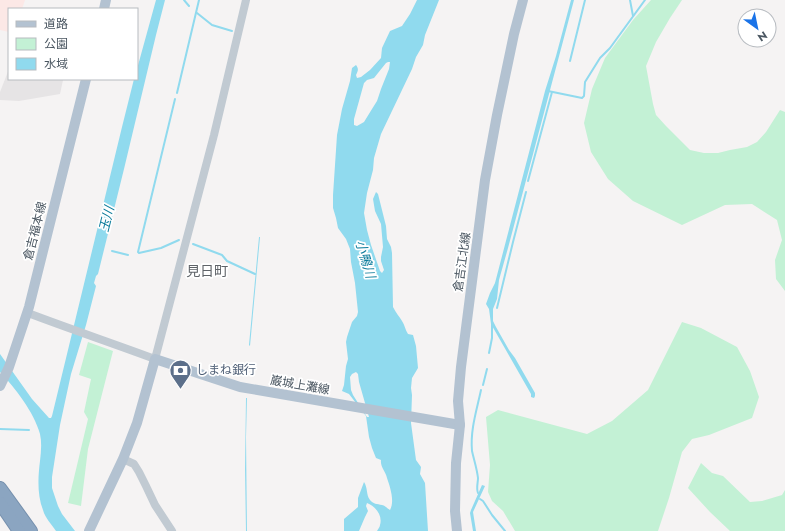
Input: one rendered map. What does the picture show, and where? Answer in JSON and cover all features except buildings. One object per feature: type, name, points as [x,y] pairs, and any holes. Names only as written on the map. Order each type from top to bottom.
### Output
[{"type":"highway","points":[[0,488],[31,531]]},
{"type":"highway","points":[[0,503],[19,531]]},
{"type":"main road","name":"倉吉江北線","points":[[457,531],[455,511],[456,463],[460,425],[458,395],[485,180],[500,100],[523,0]]},
{"type":"main road","name":"倉吉福本線","points":[[1,384],[28,313],[86,80]]},
{"type":"main road","name":"巌城上灘線","points":[[155,359],[240,387],[460,425]]},
{"type":"main road","points":[[89,531],[123,459],[137,424],[155,359]]},
{"type":"street","points":[[28,313],[155,359],[214,135],[246,0]]},
{"type":"street","points":[[123,459],[134,464],[140,472],[155,505],[172,531]]},
{"type":"shaded area","points":[[0,0],[25,0],[22,8],[8,8],[8,32],[0,30]]},
{"type":"shaded area","points":[[8,72],[8,80],[63,80],[60,94],[19,101],[0,100],[0,92]]},
{"type":"green space","points":[[651,0],[682,0],[656,42],[646,66],[656,115],[690,150],[704,153],[718,153],[747,147],[757,142],[766,132],[780,110],[785,112],[785,291],[776,279],[775,260],[782,240],[777,220],[752,204],[725,205],[682,225],[633,201],[608,179],[591,152],[584,123],[592,89],[605,58],[633,20]]},
{"type":"green space","points":[[682,322],[701,328],[737,347],[750,371],[759,397],[752,418],[709,435],[692,439],[682,452],[658,531],[515,531],[503,511],[492,501],[488,492],[490,465],[486,417],[498,410],[587,434],[612,421],[648,390]]},
{"type":"green space","points":[[88,342],[113,351],[88,449],[81,506],[68,503],[88,419],[84,412],[91,379],[79,375]]},
{"type":"green space","points":[[701,463],[712,473],[723,476],[750,502],[762,501],[782,495],[785,490],[785,531],[730,531],[688,488]]},
{"type":"water","name":"玉川","points":[[156,0],[165,0],[98,274],[94,283],[96,286],[71,374],[60,425],[52,477],[52,488],[62,514],[75,531],[56,531],[45,516],[39,492],[38,480],[41,448],[40,434],[29,409],[12,385],[0,372],[0,354],[32,399],[49,418],[51,418],[134,80],[138,80],[138,65]]},
{"type":"water","name":"小鴨川","points":[[417,0],[439,0],[425,35],[423,45],[416,57],[412,69],[381,134],[374,158],[364,213],[371,245],[382,273],[384,270],[381,261],[383,247],[381,224],[375,211],[373,199],[376,192],[378,194],[386,226],[387,239],[392,253],[393,307],[408,334],[413,335],[416,346],[418,368],[412,378],[411,423],[416,460],[421,467],[420,474],[425,483],[428,531],[377,531],[381,521],[378,511],[367,503],[366,506],[368,511],[359,531],[344,531],[344,519],[358,507],[358,498],[364,482],[370,500],[375,504],[384,506],[390,510],[392,494],[381,465],[381,460],[376,458],[372,448],[366,416],[349,394],[342,391],[348,359],[346,342],[347,337],[352,322],[357,316],[358,312],[350,249],[346,239],[338,228],[333,208],[337,135],[352,68],[356,65],[357,66],[357,78],[361,77],[370,70],[381,58],[382,48],[390,31],[402,26]],"holes":[[[388,62],[390,62],[389,69],[377,101],[364,122],[357,126],[354,125],[354,119],[364,83],[367,80],[374,78]],[[356,372],[358,374],[369,417],[367,417],[351,390],[350,377]]]},
{"type":"water","points":[[571,0],[574,0],[499,280],[497,299],[493,309],[493,321],[535,393],[534,398],[531,397],[531,394],[491,324],[489,309],[486,304],[495,283],[545,91]]},
{"type":"water","points":[[260,237],[250,346],[249,345]]},
{"type":"water","points":[[247,398],[247,531],[245,469]]},
{"type":"water","points":[[482,485],[485,486],[473,512],[476,531],[473,531],[470,513]]},
{"type":"waterway","points":[[184,0],[189,6]]},
{"type":"waterway","points":[[177,93],[199,0]]},
{"type":"waterway","points":[[570,61],[585,0]]},
{"type":"waterway","points":[[630,0],[633,16]]},
{"type":"waterway","points":[[548,91],[582,98],[584,96],[585,82],[600,58],[610,48],[645,0]]},
{"type":"waterway","points":[[197,13],[212,25],[232,31]]},
{"type":"waterway","points":[[528,181],[552,92]]},
{"type":"waterway","points":[[175,99],[138,252],[161,248],[179,240]]},
{"type":"waterway","points":[[497,308],[526,192]]},
{"type":"waterway","points":[[193,244],[222,255],[227,261],[255,274]]},
{"type":"waterway","points":[[112,251],[128,255]]},
{"type":"waterway","points":[[489,353],[492,338],[492,324]]},
{"type":"waterway","points":[[483,385],[487,369]]},
{"type":"waterway","points":[[478,493],[478,478],[472,451],[472,435],[481,390]]},
{"type":"waterway","points":[[0,429],[29,430]]},
{"type":"waterway","points":[[480,499],[505,531]]},
{"type":"place","name":"しまね銀行","points":[[181,390]]},
{"type":"district","name":"見日町","points":[[207,271]]}]
